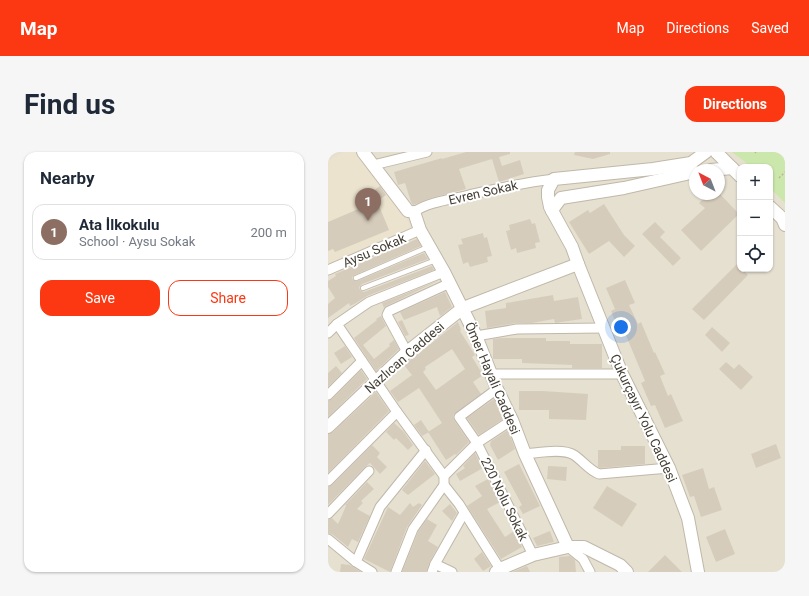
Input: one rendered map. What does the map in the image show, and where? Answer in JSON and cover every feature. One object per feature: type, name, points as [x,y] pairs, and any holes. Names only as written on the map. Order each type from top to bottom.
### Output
[{"type":"street","name":"Ömer Hayali Caddesi","points":[[363,152],[411,212],[463,308],[497,389],[512,420],[524,454],[568,547]]},
{"type":"street","points":[[373,165],[427,152]]},
{"type":"street","points":[[554,179],[648,170],[691,163],[706,152]]},
{"type":"street","points":[[716,152],[736,172]]},
{"type":"street","points":[[648,170],[648,182]]},
{"type":"street","points":[[725,171],[736,172]]},
{"type":"street","points":[[552,211],[562,198],[624,188],[689,173]]},
{"type":"street","name":"Evren Sokak","points":[[411,212],[455,198],[533,181],[554,179]]},
{"type":"street","name":"Çukurçayır Yolu Caddesi","points":[[554,179],[548,190],[548,197],[552,211],[572,247],[622,374],[669,468],[688,518],[698,572]]},
{"type":"street","points":[[773,210],[782,218],[785,225]]},
{"type":"street","name":"Aysu Sokak","points":[[328,270],[420,230]]},
{"type":"street","name":"Nazlıcan Caddesi","points":[[328,427],[375,380],[407,352],[463,308],[578,264]]},
{"type":"street","points":[[328,333],[337,324],[369,302],[444,272]]},
{"type":"street","points":[[407,352],[387,315],[389,311],[450,283]]},
{"type":"street","points":[[337,324],[397,412],[426,450],[498,570],[533,555],[568,547],[584,547],[620,565],[627,572]]},
{"type":"street","points":[[476,336],[517,329],[604,328]]},
{"type":"street","points":[[328,395],[362,361]]},
{"type":"street","points":[[491,374],[622,374]]},
{"type":"street","name":"220 Nolu Sokak","points":[[497,389],[459,417],[477,442],[533,555]]},
{"type":"street","points":[[328,481],[397,412]]},
{"type":"street","points":[[396,572],[413,530],[444,480],[477,442],[512,420]]},
{"type":"street","points":[[356,562],[380,508],[426,450]]},
{"type":"street","points":[[524,454],[564,451],[573,454],[591,470],[599,474],[669,468]]},
{"type":"street","points":[[328,514],[369,471]]},
{"type":"street","points":[[452,572],[434,568],[464,513]]},
{"type":"street","points":[[328,539],[356,562],[372,572]]},
{"type":"street","points":[[568,547],[583,559],[590,572]]},
{"type":"lane","points":[[356,278],[430,247]]},
{"type":"lane","points":[[363,288],[437,260]]},
{"type":"path","points":[[779,178],[785,172]]},
{"type":"shaded area","points":[[328,152],[785,152],[785,572],[328,572]]},
{"type":"shaded area","points":[[343,152],[358,152],[373,173],[374,178],[390,193],[406,217],[410,226],[403,233],[348,255],[328,265],[328,161]]},
{"type":"green space","points":[[732,152],[785,152],[785,203],[773,191],[773,164],[747,164]]},
{"type":"building","points":[[466,152],[510,152],[510,154],[499,157],[502,166],[520,160],[524,174],[499,182],[492,159],[459,169],[466,189],[431,198],[413,205],[405,183],[398,185],[394,172]]},
{"type":"building","points":[[575,152],[610,152],[610,154],[593,159],[574,155]]},
{"type":"building","points":[[380,186],[386,195],[379,200],[373,191]]},
{"type":"building","points":[[725,199],[737,212],[737,216],[701,251],[681,230],[705,208],[699,203],[702,200]]},
{"type":"building","points":[[377,201],[389,230],[335,252],[333,249],[328,251],[328,222]]},
{"type":"building","points":[[604,204],[624,235],[635,246],[624,257],[609,241],[589,254],[569,222],[588,210],[590,213]]},
{"type":"building","points":[[530,219],[532,224],[535,223],[540,242],[535,243],[536,248],[517,253],[516,248],[511,250],[506,231],[510,230],[509,225]]},
{"type":"building","points":[[655,222],[665,232],[660,237],[681,258],[673,266],[642,234]]},
{"type":"building","points":[[483,233],[484,238],[487,237],[492,256],[487,257],[488,262],[470,267],[468,262],[463,264],[458,245],[463,244],[461,239]]},
{"type":"building","points":[[417,239],[421,246],[355,275],[352,277],[353,280],[357,281],[424,253],[428,259],[362,284],[359,287],[360,290],[364,292],[432,266],[434,270],[367,296],[350,306],[349,303],[328,318],[328,304],[335,298],[328,287],[328,281],[336,276],[335,274]]},
{"type":"building","points":[[737,264],[737,272],[745,272],[748,275],[704,320],[692,309]]},
{"type":"building","points":[[440,280],[386,306],[384,308],[382,303]]},
{"type":"building","points":[[625,280],[635,303],[629,305],[638,324],[641,322],[654,353],[655,352],[665,374],[660,376],[668,396],[671,394],[683,421],[665,428],[655,405],[651,406],[641,383],[645,381],[625,333],[621,335],[611,311],[615,309],[606,288]]},
{"type":"building","points":[[445,292],[452,307],[442,315],[440,316],[437,307],[404,320],[400,312]]},
{"type":"building","points":[[553,295],[554,301],[578,297],[582,319],[555,323],[554,319],[487,328],[485,311],[506,308],[506,303]]},
{"type":"building","points":[[381,316],[386,326],[363,345],[374,359],[390,346],[389,344],[394,340],[399,349],[376,371],[354,338]]},
{"type":"building","points":[[402,320],[409,335],[405,336],[398,322]]},
{"type":"building","points":[[458,322],[460,331],[475,355],[472,357],[483,375],[473,382],[481,394],[453,415],[454,420],[469,442],[456,455],[455,454],[446,460],[428,432],[442,423],[419,388],[398,402],[390,391],[412,375],[404,365]],"holes":[[[452,349],[465,369],[436,390],[423,372],[426,369],[425,367]]]},
{"type":"building","points":[[712,327],[730,343],[722,352],[705,335]]},
{"type":"building","points":[[546,338],[546,341],[570,341],[570,344],[602,344],[602,368],[572,368],[572,365],[522,363],[522,359],[493,359],[493,339]]},
{"type":"building","points":[[345,346],[352,357],[341,364],[334,353]]},
{"type":"building","points":[[726,362],[734,369],[739,364],[753,377],[741,390],[719,369]]},
{"type":"building","points":[[336,366],[342,373],[328,387],[328,373]]},
{"type":"building","points":[[361,370],[367,379],[328,417],[328,401],[332,399]]},
{"type":"building","points":[[519,391],[588,394],[586,420],[549,419],[549,410],[519,410]]},
{"type":"building","points":[[376,392],[389,411],[328,473],[328,434],[333,432]]},
{"type":"building","points":[[494,399],[503,419],[479,435],[467,418]]},
{"type":"building","points":[[421,420],[429,432],[422,436],[414,425]]},
{"type":"building","points":[[394,423],[404,432],[413,445],[408,450],[396,438],[394,440],[386,432]]},
{"type":"building","points":[[508,430],[515,449],[498,460],[490,445],[491,441]]},
{"type":"building","points":[[776,444],[781,458],[756,468],[751,454]]},
{"type":"building","points":[[372,445],[380,453],[377,457],[387,467],[380,474],[370,463],[328,505],[328,487],[332,485]]},
{"type":"building","points":[[621,446],[645,446],[645,464],[598,467],[598,450],[621,450]]},
{"type":"building","points":[[475,453],[483,468],[460,481],[456,474],[465,468],[463,466]]},
{"type":"building","points":[[425,461],[435,474],[408,495],[402,490]]},
{"type":"building","points":[[519,464],[540,506],[523,514],[519,507],[522,505],[504,472]]},
{"type":"building","points":[[548,466],[567,467],[566,481],[547,479]]},
{"type":"building","points":[[703,468],[709,489],[714,487],[722,510],[701,517],[694,496],[690,497],[682,475]]},
{"type":"building","points":[[488,479],[500,502],[487,509],[505,537],[514,531],[522,547],[501,559],[467,506],[482,496],[475,486]]},
{"type":"building","points":[[367,482],[374,489],[361,501],[363,503],[357,509],[370,516],[358,542],[352,539],[348,547],[332,534],[328,533],[328,520],[332,518],[338,524],[346,506],[345,505]]},
{"type":"building","points":[[607,486],[637,504],[622,527],[593,508]]},
{"type":"building","points":[[410,503],[413,507],[419,503],[422,505],[407,527],[390,572],[364,559],[388,507],[400,515]]},
{"type":"building","points":[[450,504],[457,513],[452,521],[442,511]]},
{"type":"building","points":[[427,519],[437,525],[428,541],[438,547],[426,572],[402,572],[418,532]]},
{"type":"building","points":[[725,529],[735,554],[716,562],[706,537]]},
{"type":"building","points":[[550,531],[554,542],[537,546],[533,538]]},
{"type":"building","points":[[482,552],[491,566],[483,571],[474,559]]},
{"type":"building","points":[[665,555],[682,572],[648,572]]},
{"type":"building","points":[[570,556],[575,560],[576,572],[559,572],[559,557]]},
{"type":"building","points":[[341,564],[350,565],[361,572],[340,572]]},
{"type":"building","points":[[527,566],[530,572],[512,572]]},
{"type":"place","name":"Ata İlkokulu","points":[[368,221]]}]
